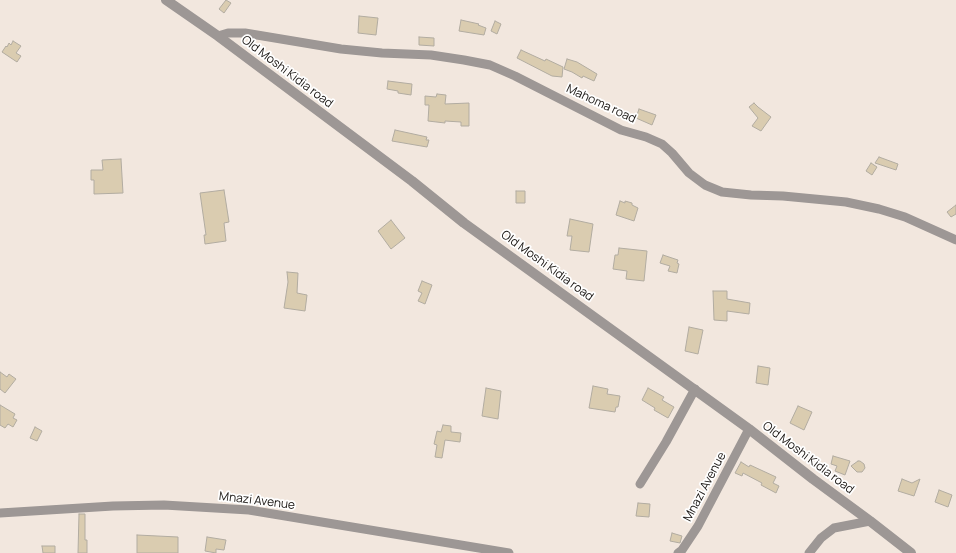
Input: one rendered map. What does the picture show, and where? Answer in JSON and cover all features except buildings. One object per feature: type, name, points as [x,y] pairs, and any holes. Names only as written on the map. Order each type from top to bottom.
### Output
[{"type":"street","name":"Old Moshi Kidia road","points":[[166,0],[218,36],[412,181],[464,223],[749,429],[911,553]]},
{"type":"street","name":"Mahoma road","points":[[218,36],[228,33],[244,33],[341,49],[382,53],[431,55],[490,65],[515,76],[621,130],[646,137],[662,144],[689,173],[705,185],[722,192],[751,196],[783,196],[846,202],[905,217],[956,240]]},
{"type":"street","points":[[640,484],[666,442],[695,389]]},
{"type":"street","name":"Mnazi Avenue","points":[[678,553],[682,550],[698,526],[749,429]]},
{"type":"street","name":"Mnazi Avenue","points":[[0,513],[113,506],[158,505],[249,510],[509,553]]},
{"type":"street","points":[[808,553],[821,538],[834,528],[870,521]]}]
